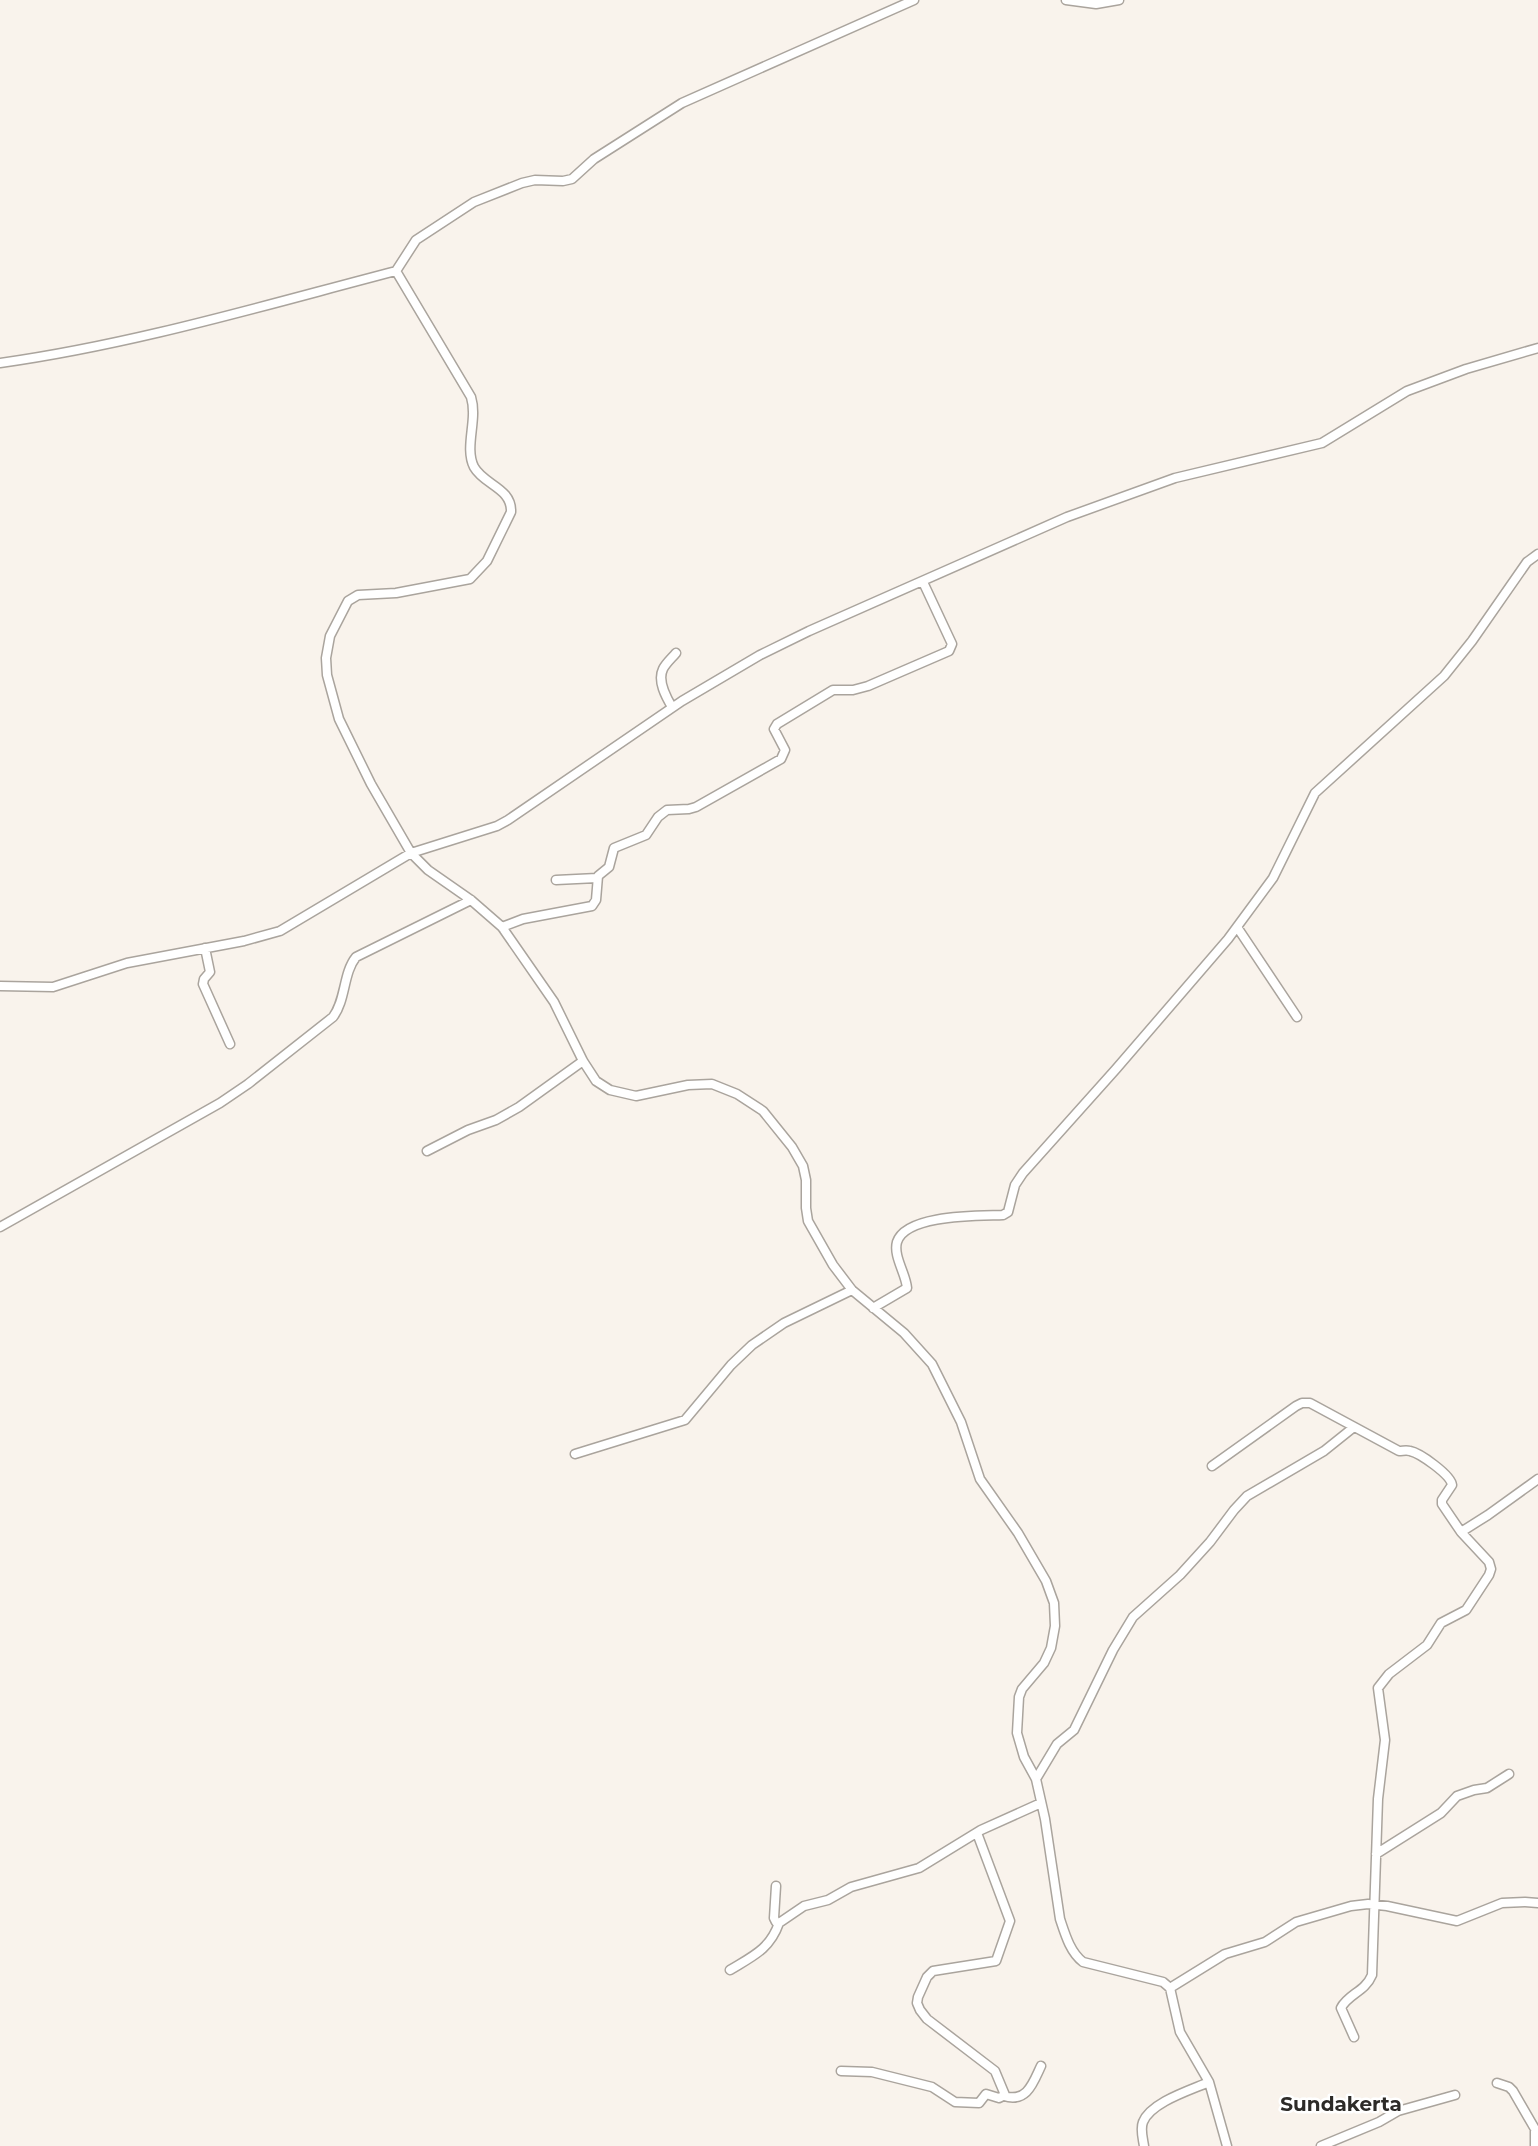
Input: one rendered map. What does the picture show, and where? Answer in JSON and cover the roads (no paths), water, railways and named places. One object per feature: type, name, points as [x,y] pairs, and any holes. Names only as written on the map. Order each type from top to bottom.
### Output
[{"type":"street","points":[[0,363],[68,352],[195,324],[396,271],[416,240],[474,202],[522,183],[535,180],[572,179],[594,159],[682,103],[914,0]]},
{"type":"street","points":[[1066,0],[1096,4],[1119,0]]},
{"type":"street","points":[[396,271],[471,397],[474,414],[470,453],[473,465],[482,477],[507,496],[512,509],[487,561],[470,579],[396,593],[355,596],[347,603],[328,641],[326,658],[327,675],[339,719],[376,793],[411,853],[428,870],[471,900],[502,927],[554,1002],[583,1061],[597,1081],[614,1092],[639,1096],[707,1083],[721,1086],[763,1111],[797,1154],[805,1175],[808,1221],[833,1266],[852,1290],[916,1345],[932,1364],[961,1422],[976,1470],[983,1484],[1013,1524],[1051,1593],[1055,1626],[1051,1648],[1044,1663],[1026,1683],[1019,1697],[1018,1741],[1023,1757],[1036,1779],[1060,1918],[1074,1953],[1080,1960],[1163,1983],[1170,1988],[1180,2032],[1209,2082],[1227,2146]]},
{"type":"street","points":[[0,986],[34,988],[59,986],[128,963],[244,941],[286,929],[411,853],[508,820],[672,708],[760,655],[808,631],[1067,517],[1151,486],[1209,469],[1322,443],[1407,391],[1466,369],[1538,348]]},
{"type":"street","points":[[873,1308],[907,1288],[897,1247],[898,1241],[906,1232],[932,1220],[1003,1215],[1009,1211],[1015,1185],[1023,1173],[1116,1069],[1237,927],[1273,878],[1315,793],[1444,676],[1472,641],[1527,562],[1538,554]]},
{"type":"street","points":[[555,880],[597,878],[609,867],[614,848],[646,835],[667,810],[696,807],[781,759],[785,750],[774,729],[777,724],[833,690],[853,690],[868,686],[948,651],[952,644],[922,582]]},
{"type":"street","points":[[672,708],[666,698],[661,679],[663,669],[676,653]]},
{"type":"street","points":[[502,927],[523,919],[592,906],[596,900],[597,878]]},
{"type":"street","points":[[0,1227],[210,1109],[248,1084],[336,1015],[352,963],[356,957],[471,900]]},
{"type":"street","points":[[1237,927],[1297,1017]]},
{"type":"street","points":[[205,948],[210,972],[203,984],[230,1044]]},
{"type":"street","points":[[427,1151],[468,1130],[496,1120],[519,1107],[583,1061]]},
{"type":"street","points":[[575,1454],[685,1420],[731,1365],[752,1345],[784,1323],[852,1290]]},
{"type":"street","points":[[1212,1466],[1300,1403],[1313,1405],[1399,1451],[1412,1452],[1449,1477],[1451,1486],[1442,1503],[1461,1532],[1489,1562],[1491,1568],[1489,1575],[1466,1610],[1441,1623],[1426,1646],[1389,1674],[1378,1688],[1385,1740],[1378,1799],[1372,1975],[1364,1987],[1341,2008],[1353,2037]]},
{"type":"street","points":[[1036,1779],[1057,1744],[1074,1730],[1113,1650],[1133,1617],[1180,1575],[1247,1496],[1324,1451],[1354,1427]]},
{"type":"street","points":[[1461,1532],[1538,1479]]},
{"type":"street","points":[[1376,1854],[1442,1814],[1457,1796],[1487,1788],[1509,1774]]},
{"type":"street","points":[[730,1970],[770,1942],[779,1923],[806,1905],[826,1901],[851,1887],[919,1868],[977,1833],[1041,1803]]},
{"type":"street","points":[[977,1833],[1010,1921],[1009,1926],[1003,1936],[996,1961],[931,1972],[918,1996],[917,2003],[927,2019],[995,2071],[1005,2092],[1004,2096]]},
{"type":"street","points":[[776,1886],[774,1917],[779,1923]]},
{"type":"street","points":[[1170,1988],[1225,1954],[1265,1942],[1293,1924],[1351,1905],[1373,1904],[1459,1921],[1503,1903],[1538,1903]]},
{"type":"street","points":[[841,2071],[867,2071],[930,2086],[958,2103],[979,2103],[987,2093],[999,2098],[1004,2096],[1016,2098],[1025,2094],[1041,2066]]},
{"type":"street","points":[[1144,2146],[1143,2122],[1151,2111],[1159,2104],[1209,2082]]},
{"type":"street","points":[[1497,2083],[1509,2086],[1513,2091],[1535,2129],[1535,2146]]},
{"type":"street","points":[[1321,2146],[1379,2122],[1398,2111],[1455,2095]]},
{"type":"district","name":"Sundakerta","points":[[1341,2104]]}]
